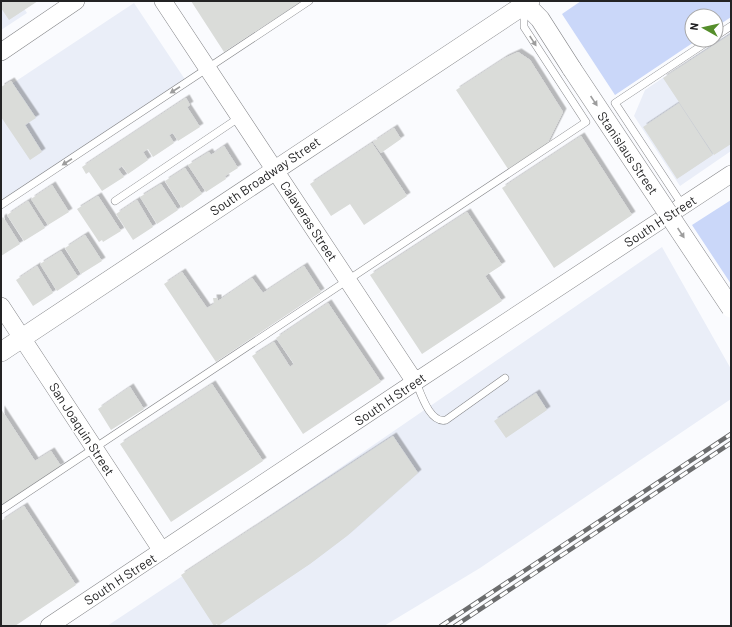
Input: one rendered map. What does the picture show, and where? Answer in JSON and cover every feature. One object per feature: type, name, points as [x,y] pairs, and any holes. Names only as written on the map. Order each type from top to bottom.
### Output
[{"type":"main road","name":"Stanislaus Street","points":[[525,2],[540,20],[731,308]]},
{"type":"main road","name":"South Broadway Street","points":[[1,352],[525,2]]},
{"type":"street","points":[[1,52],[76,1]]},
{"type":"street","name":"Calaveras Street","points":[[163,1],[416,382]]},
{"type":"street","name":"South H Street","points":[[49,626],[731,174]]},
{"type":"street","name":"San Joaquin Street","points":[[1,306],[162,551]]},
{"type":"lane","points":[[1,205],[309,1]]},
{"type":"lane","points":[[1,510],[586,122],[524,27],[525,2]]},
{"type":"lane","points":[[683,206],[615,103],[698,48]]},
{"type":"lane","points":[[115,201],[240,117]]},
{"type":"lane","points":[[416,382],[427,408],[434,418],[443,421],[505,378]]},
{"type":"shaded area","points":[[1,1],[19,1],[27,13],[1,30]]},
{"type":"shaded area","points":[[581,1],[731,1],[731,17],[724,22],[724,8],[684,8],[685,48],[615,95],[562,14]]},
{"type":"shaded area","points":[[134,3],[186,81],[5,202],[1,196],[1,91]]},
{"type":"shaded area","points":[[731,32],[731,151],[680,186],[634,116],[645,90],[707,48],[724,48],[724,37]]},
{"type":"shaded area","points":[[731,200],[731,284],[692,225]]},
{"type":"shaded area","points":[[662,247],[731,369],[731,399],[480,568],[384,626],[107,626],[181,577]]},
{"type":"building","points":[[1,1],[38,1],[9,20],[1,8]]},
{"type":"building","points":[[191,1],[302,1],[224,52]]},
{"type":"building","points":[[731,34],[731,144],[714,155],[663,78],[709,48],[724,48],[724,39]]},
{"type":"building","points":[[518,52],[530,60],[563,112],[547,144],[508,169],[456,90],[505,58]]},
{"type":"building","points":[[11,81],[36,118],[25,125],[42,152],[30,160],[1,117],[1,87]]},
{"type":"building","points":[[186,98],[190,105],[187,107],[200,127],[178,141],[173,133],[169,135],[174,143],[153,157],[148,149],[143,152],[148,160],[128,174],[122,166],[118,169],[124,177],[102,191],[89,172],[86,174],[82,167]]},
{"type":"building","points":[[679,103],[713,155],[677,179],[643,127]]},
{"type":"building","points":[[394,128],[401,139],[381,153],[373,142]]},
{"type":"building","points":[[581,136],[632,215],[554,268],[502,188]]},
{"type":"building","points":[[372,143],[407,196],[364,225],[350,204],[331,216],[310,184]]},
{"type":"building","points":[[224,146],[238,168],[225,176],[226,179],[206,192],[188,165],[209,152],[211,155]]},
{"type":"building","points":[[185,168],[202,194],[182,208],[165,181]]},
{"type":"building","points":[[161,184],[178,210],[157,224],[140,197]]},
{"type":"building","points":[[52,185],[69,212],[48,225],[31,199]]},
{"type":"building","points":[[98,196],[121,231],[103,242],[102,240],[99,242],[77,209]]},
{"type":"building","points":[[137,200],[153,227],[133,240],[116,214]]},
{"type":"building","points":[[28,201],[45,228],[24,241],[7,215]]},
{"type":"building","points":[[467,212],[502,265],[485,276],[502,301],[422,354],[370,275]]},
{"type":"building","points":[[3,217],[20,244],[1,256],[1,219]]},
{"type":"building","points":[[85,235],[102,261],[81,274],[65,248]]},
{"type":"building","points":[[61,251],[78,277],[57,291],[40,264]]},
{"type":"building","points":[[37,266],[53,293],[33,306],[16,280]]},
{"type":"building","points":[[304,266],[321,292],[216,362],[164,284],[182,272],[207,308],[214,304],[213,298],[218,298],[218,301],[252,278],[263,293]]},
{"type":"building","points":[[328,303],[381,382],[303,434],[252,356],[274,342],[290,367],[294,364],[276,338]]},
{"type":"building","points":[[212,384],[263,461],[171,522],[120,444]]},
{"type":"building","points":[[130,387],[144,409],[111,430],[98,409]]},
{"type":"building","points":[[536,393],[547,410],[506,438],[494,421]]},
{"type":"building","points":[[1,409],[35,461],[51,451],[61,466],[1,506]]},
{"type":"building","points":[[393,436],[418,473],[347,536],[310,564],[218,626],[217,624],[214,626],[181,575]]},
{"type":"building","points":[[24,506],[76,585],[15,626],[1,626],[1,521]]},
{"type":"railway","points":[[441,626],[731,434]]},
{"type":"railway","points":[[455,626],[731,443]]}]
